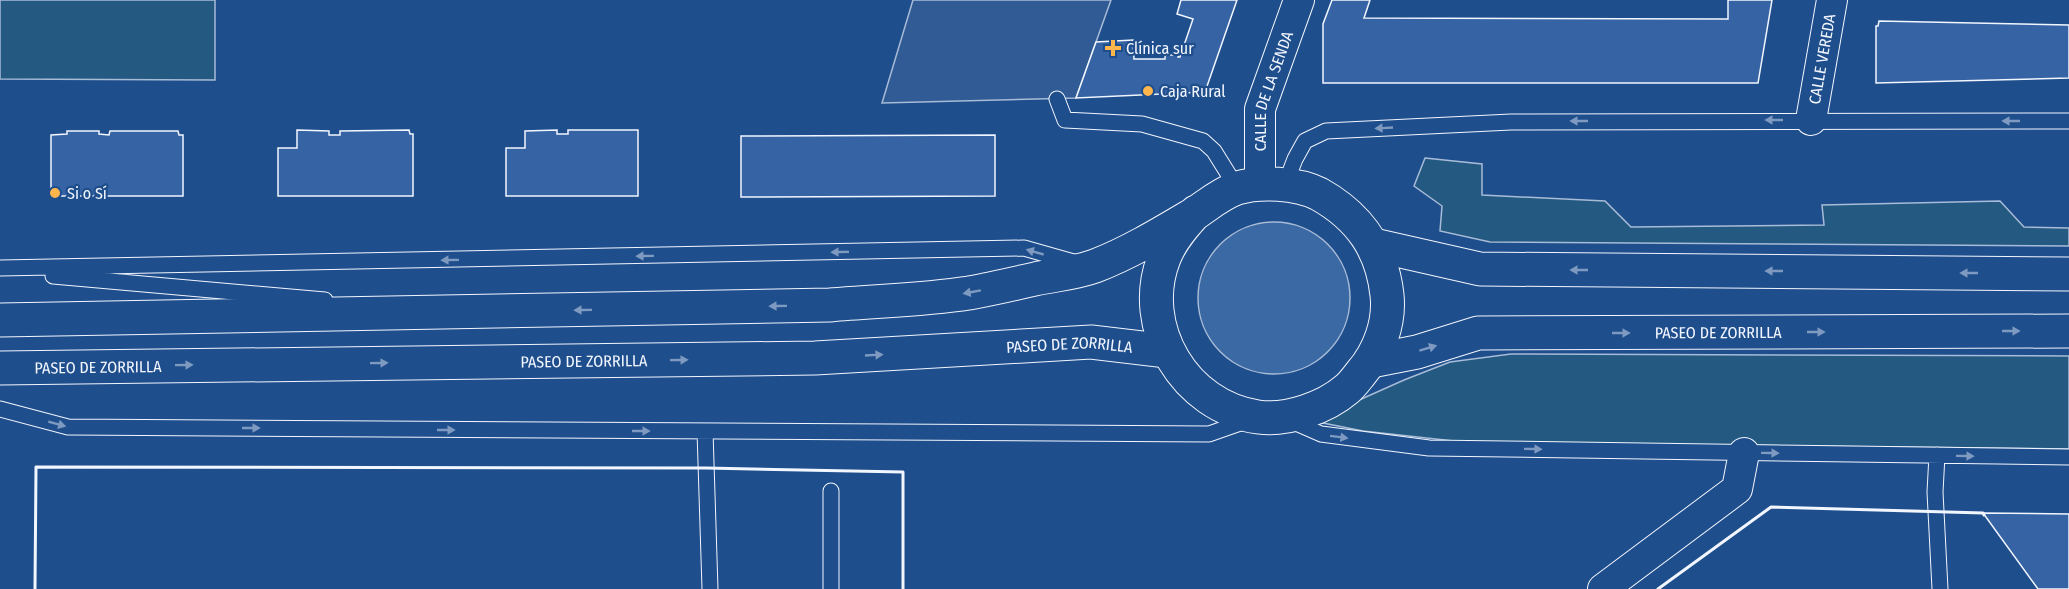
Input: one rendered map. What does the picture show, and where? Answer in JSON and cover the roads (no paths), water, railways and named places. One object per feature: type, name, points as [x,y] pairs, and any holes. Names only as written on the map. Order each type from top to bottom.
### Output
[{"type":"main road","points":[[0,321],[830,305],[968,293],[1091,268],[1124,253],[1218,197],[1261,186],[1316,193],[1350,214],[1374,245],[1385,273],[1388,304],[1383,333],[1371,362],[1347,390],[1314,409],[1271,417],[1236,411],[1208,397],[1185,377],[1167,351],[1158,320],[1156,289],[1164,258],[1177,233],[1196,212]]},
{"type":"main road","points":[[1374,245],[1480,269],[2069,274]]},
{"type":"main road","name":"PASEO DE ZORRILLA","points":[[1371,362],[1478,333],[2069,331]]},
{"type":"main road","name":"PASEO DE ZORRILLA","points":[[0,368],[815,358],[1091,342],[1167,351]]},
{"type":"street","name":"CALLE DE LA SENDA","points":[[1261,186],[1260,110],[1299,0]]},
{"type":"street","name":"CALLE VEREDA","points":[[1811,120],[1832,0]]},
{"type":"street","points":[[1604,589],[1737,489],[1744,453]]},
{"type":"lane","points":[[1057,99],[1065,120],[1142,124],[1203,141],[1261,186],[1295,159],[1305,141],[1326,131],[1511,122],[2069,121]]},
{"type":"lane","points":[[0,270],[1024,248],[1091,268]]},
{"type":"lane","points":[[0,270],[469,312]]},
{"type":"lane","points":[[0,409],[69,427],[1209,434],[1271,417],[1321,434],[1429,448],[2069,457]]},
{"type":"lane","points":[[705,431],[710,589]]},
{"type":"lane","points":[[1937,455],[1935,492],[1940,589]]},
{"type":"lane","points":[[831,491],[831,589]]},
{"type":"place","name":"Clínica sur","points":[[1113,48]]},
{"type":"place","name":"Caja Rural","points":[[1148,91]]},
{"type":"place","name":"Si o Sí","points":[[55,193]]}]
